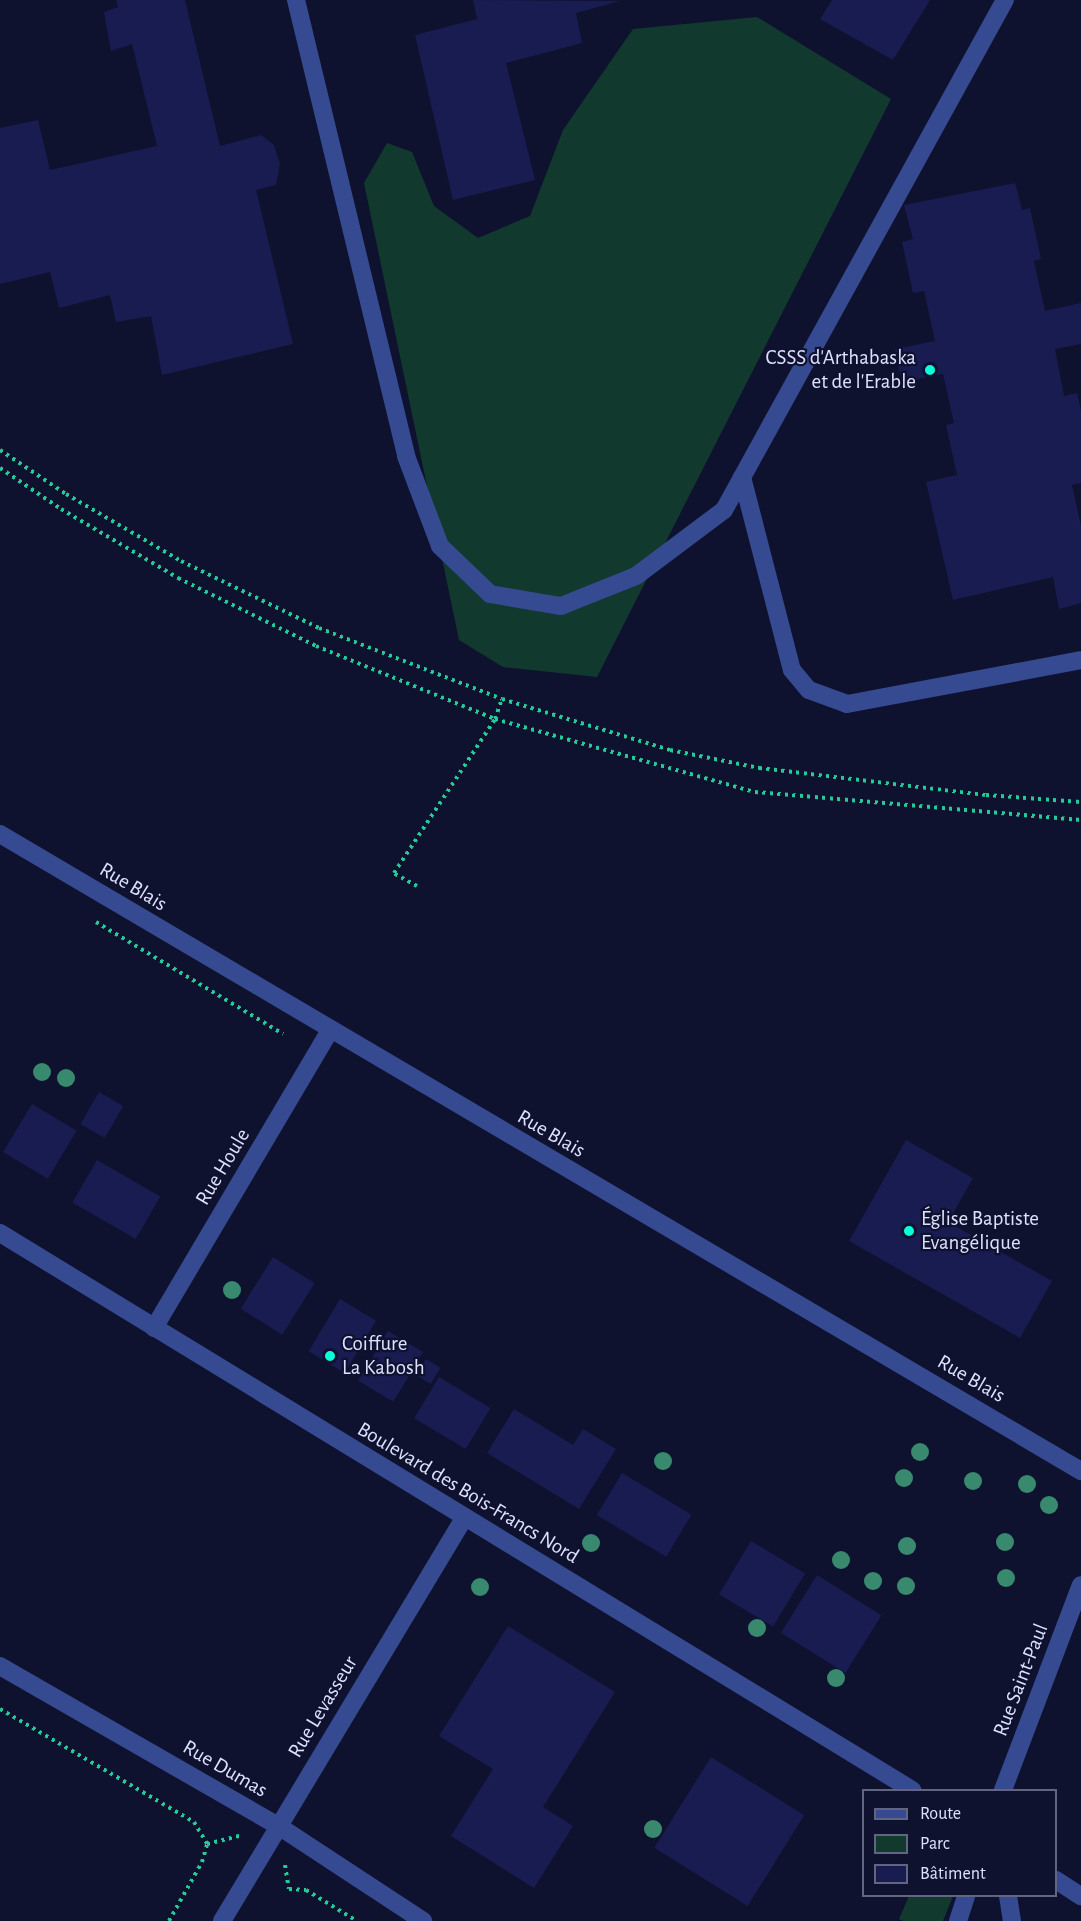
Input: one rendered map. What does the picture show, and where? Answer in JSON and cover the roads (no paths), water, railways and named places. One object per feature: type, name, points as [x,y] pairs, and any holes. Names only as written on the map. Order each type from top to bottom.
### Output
[{"type":"street","points":[[296,0],[406,456],[440,546],[490,594],[561,606],[636,576],[724,510],[1005,0]]},
{"type":"street","points":[[742,477],[792,670],[809,690],[848,704],[1081,660]]},
{"type":"street","name":"Rue Blais","points":[[0,834],[1081,1471]]},
{"type":"street","name":"Rue Houle","points":[[154,1328],[330,1030]]},
{"type":"street","name":"Boulevard des Bois-Francs Nord","points":[[0,1233],[909,1789]]},
{"type":"street","name":"Rue Levasseur","points":[[222,1921],[277,1825],[465,1517]]},
{"type":"street","name":"Rue Saint-Paul","points":[[1004,1789],[1081,1585]]},
{"type":"street","name":"Rue Dumas","points":[[0,1666],[277,1825],[423,1921]]},
{"type":"street","points":[[1057,1881],[1081,1896]]},
{"type":"street","points":[[958,1921],[966,1897]]},
{"type":"street","points":[[1008,1897],[1012,1921]]},
{"type":"place","name":"CSSS d'Arthabaska et de l'Erable","points":[[930,370]]},
{"type":"place","name":"Église Baptiste Evangélique","points":[[909,1231]]},
{"type":"place","name":"Coiffure La Kabosh","points":[[330,1356]]}]
